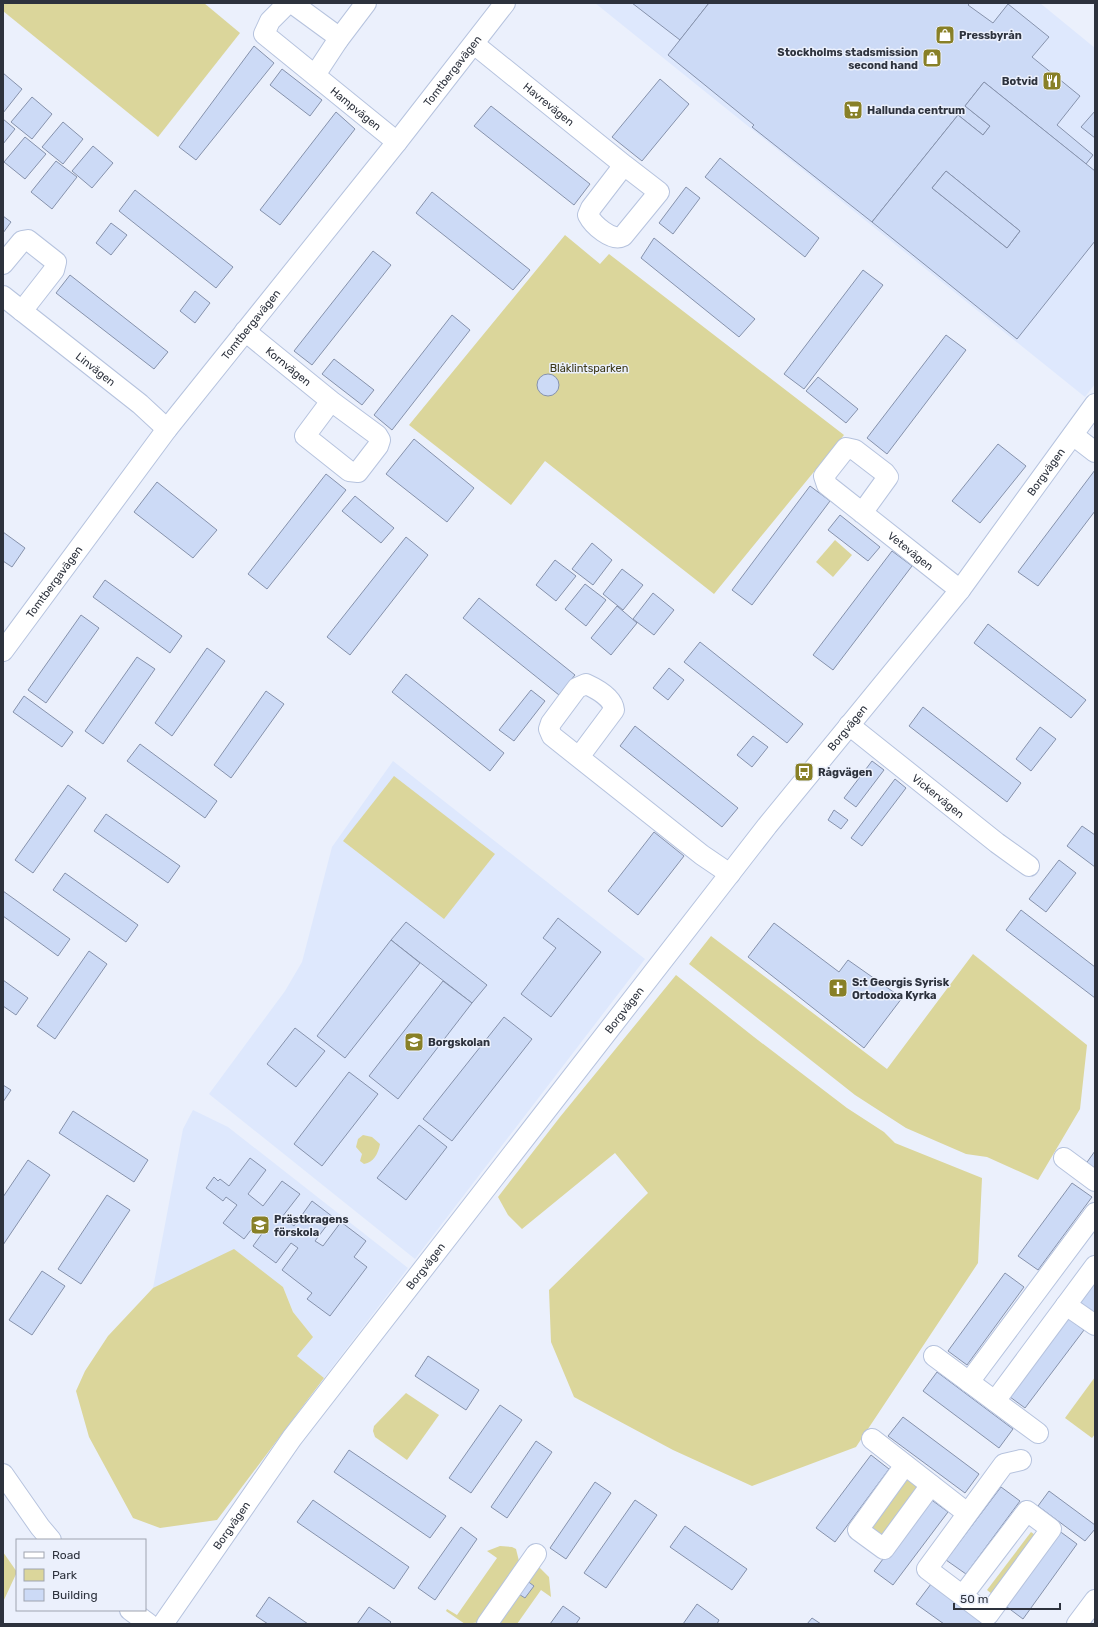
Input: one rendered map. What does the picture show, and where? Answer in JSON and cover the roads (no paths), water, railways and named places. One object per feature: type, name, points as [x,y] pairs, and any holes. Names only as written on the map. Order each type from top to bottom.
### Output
[{"type":"street","name":"Hampvägen","points":[[288,3],[270,21],[264,34],[397,142]]},
{"type":"street","points":[[292,3],[333,33],[338,40]]},
{"type":"street","points":[[315,75],[338,40],[366,3]]},
{"type":"street","name":"Tomtbergavägen","points":[[3,651],[167,429],[397,142],[505,3]]},
{"type":"street","name":"Havrevägen","points":[[474,44],[624,165]]},
{"type":"street","points":[[3,264],[22,240],[28,240],[56,262],[54,270],[22,311]]},
{"type":"street","name":"Linvägen","points":[[3,296],[140,404],[167,429]]},
{"type":"street","name":"Kornvägen","points":[[245,331],[331,402]]},
{"type":"street","name":"Borgvägen","points":[[163,1624],[292,1438],[730,874],[849,725],[960,590],[1095,404]]},
{"type":"street","points":[[1073,435],[1095,452]]},
{"type":"street","name":"Vetevägen","points":[[862,513],[960,590]]},
{"type":"street","name":"Vickervägen","points":[[849,725],[1002,847],[1029,866]]},
{"type":"street","points":[[579,757],[702,855],[730,874]]},
{"type":"street","points":[[1064,1158],[1095,1181]]},
{"type":"street","points":[[969,1382],[1095,1213]]},
{"type":"street","points":[[995,1401],[1095,1266]]},
{"type":"street","points":[[1066,1305],[1095,1325]]},
{"type":"street","points":[[934,1356],[1038,1433]]},
{"type":"street","points":[[872,1439],[967,1513]]},
{"type":"street","points":[[963,1595],[1027,1511],[1051,1529],[988,1615],[927,1569],[1004,1464],[1021,1460]]},
{"type":"street","points":[[905,1465],[858,1530],[884,1549],[932,1485]]},
{"type":"street","points":[[3,1474],[50,1539]]},
{"type":"street","points":[[487,1624],[536,1554]]},
{"type":"street","points":[[1077,1624],[1095,1600]]},
{"type":"street","points":[[131,1611],[149,1624]]},
{"type":"place","name":"Pressbyrån","points":[[945,35]]},
{"type":"place","name":"Stockholms stadsmission second hand","points":[[932,58]]},
{"type":"place","name":"Botvid","points":[[1052,81]]},
{"type":"place","name":"Hallunda centrum","points":[[853,110]]},
{"type":"place","name":"Rågvägen","points":[[804,772]]},
{"type":"place","name":"S:t Georgis Syrisk Ortodoxa Kyrka","points":[[838,988]]},
{"type":"place","name":"Borgskolan","points":[[414,1042]]},
{"type":"place","name":"Prästkragens förskola","points":[[260,1225]]},
{"type":"park label","name":"Blåklintsparken","points":[[589,368]]}]
